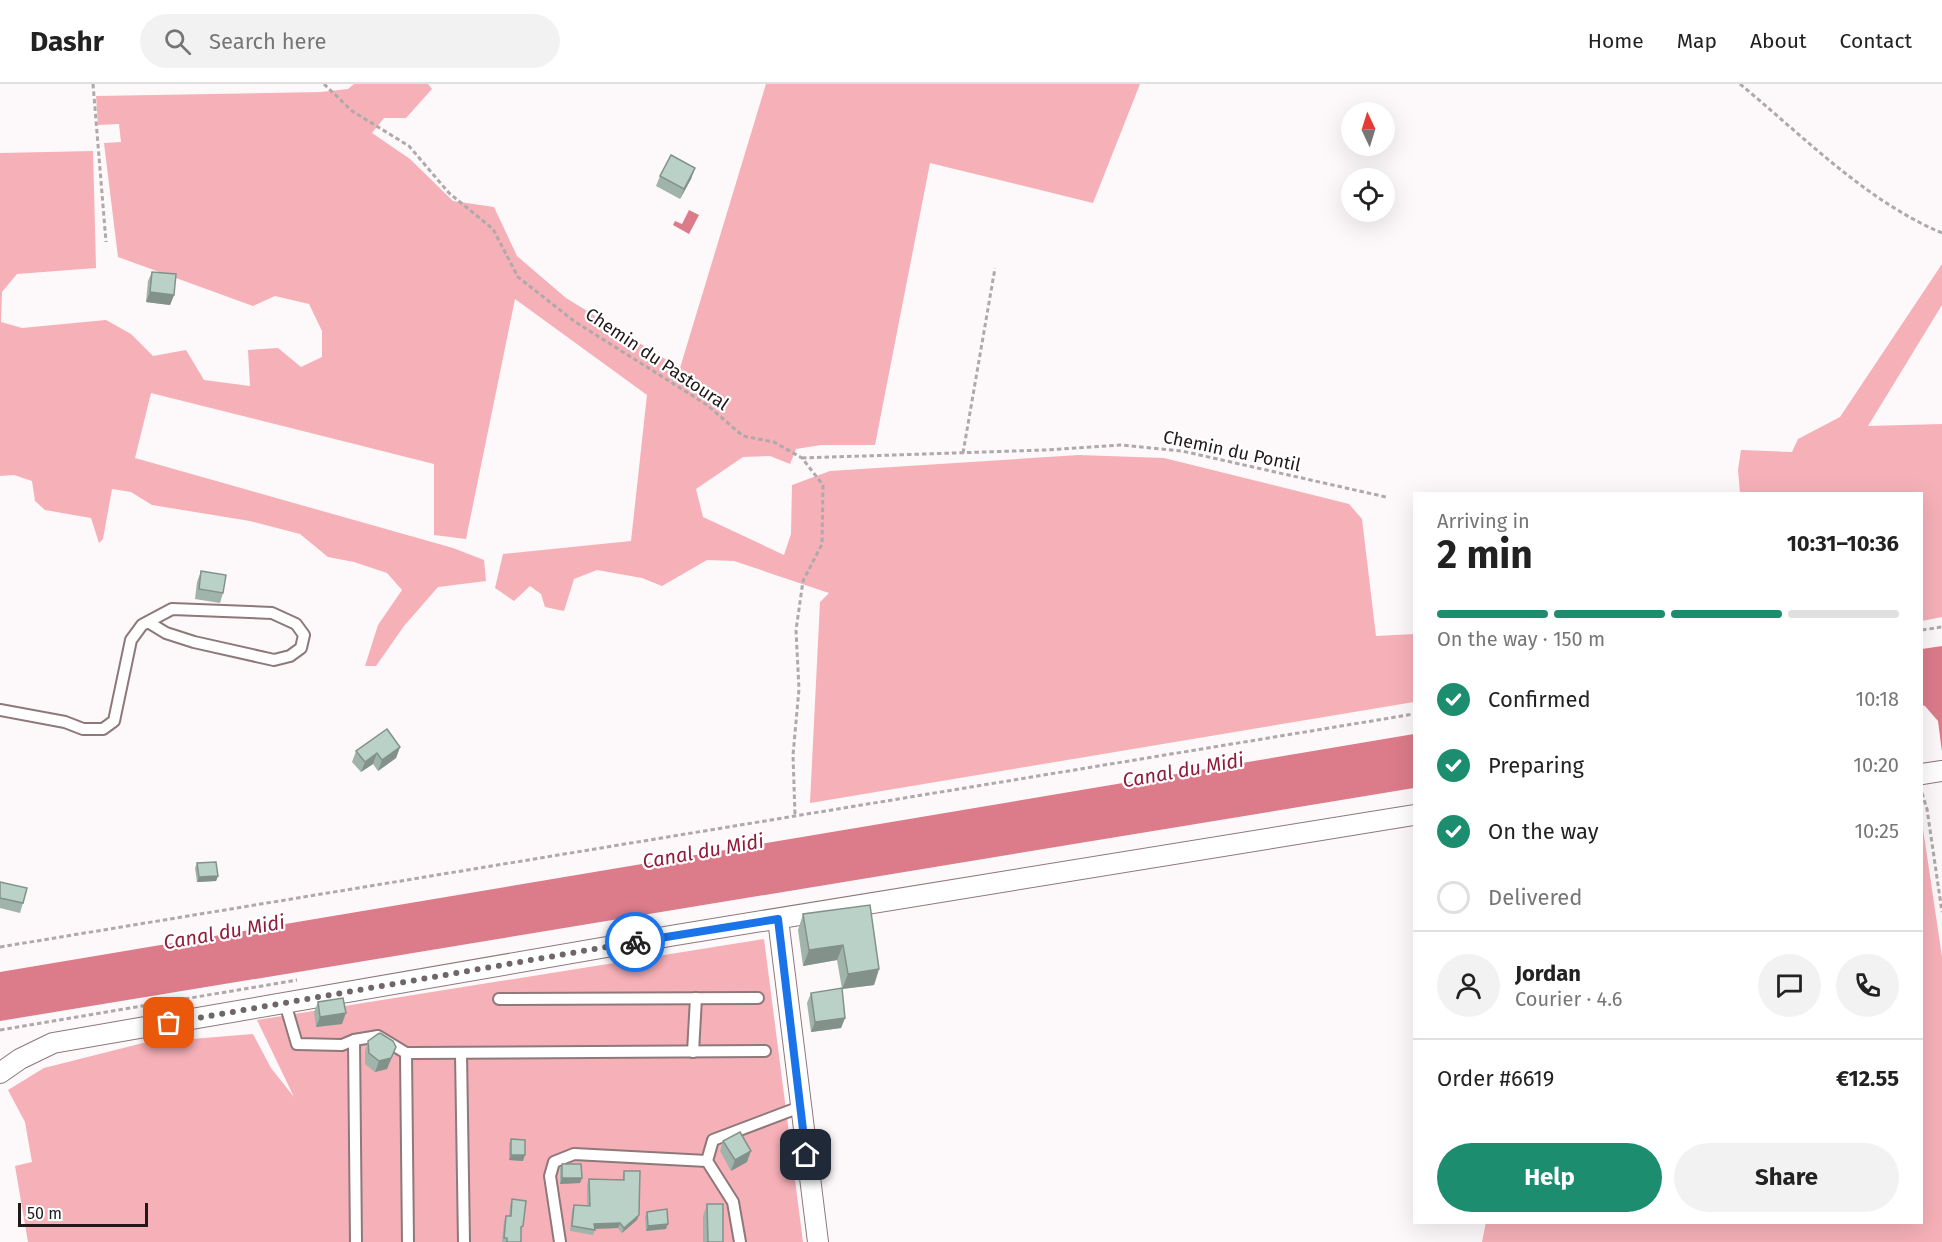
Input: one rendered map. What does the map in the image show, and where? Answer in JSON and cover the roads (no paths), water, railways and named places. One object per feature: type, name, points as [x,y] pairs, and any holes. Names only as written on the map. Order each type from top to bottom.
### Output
[{"type":"street","points":[[0,1074],[20,1059],[52,1044],[778,919],[1413,815]]},
{"type":"street","points":[[778,919],[818,1242]]},
{"type":"lane","points":[[0,710],[65,722],[83,729],[103,729],[114,721],[131,640],[142,625],[172,609],[272,613],[296,624],[304,635],[300,648],[290,656],[274,660],[194,642],[166,633],[148,622]]},
{"type":"lane","points":[[499,999],[758,998]]},
{"type":"lane","points":[[693,1052],[696,999]]},
{"type":"lane","points":[[285,1003],[297,1044],[342,1045],[354,1040],[378,1036],[406,1053],[765,1051]]},
{"type":"lane","points":[[354,1040],[356,1242]]},
{"type":"lane","points":[[406,1053],[408,1242]]},
{"type":"lane","points":[[461,1053],[464,1242]]},
{"type":"lane","points":[[740,1242],[733,1202],[707,1161],[713,1140],[800,1107]]},
{"type":"lane","points":[[560,1242],[550,1176],[554,1162],[574,1154],[707,1161]]},
{"type":"water label","name":"Canal du Midi","points":[[1183,770]]},
{"type":"water label","name":"Canal du Midi","points":[[703,851]]},
{"type":"water label","name":"Canal du Midi","points":[[224,932]]}]
